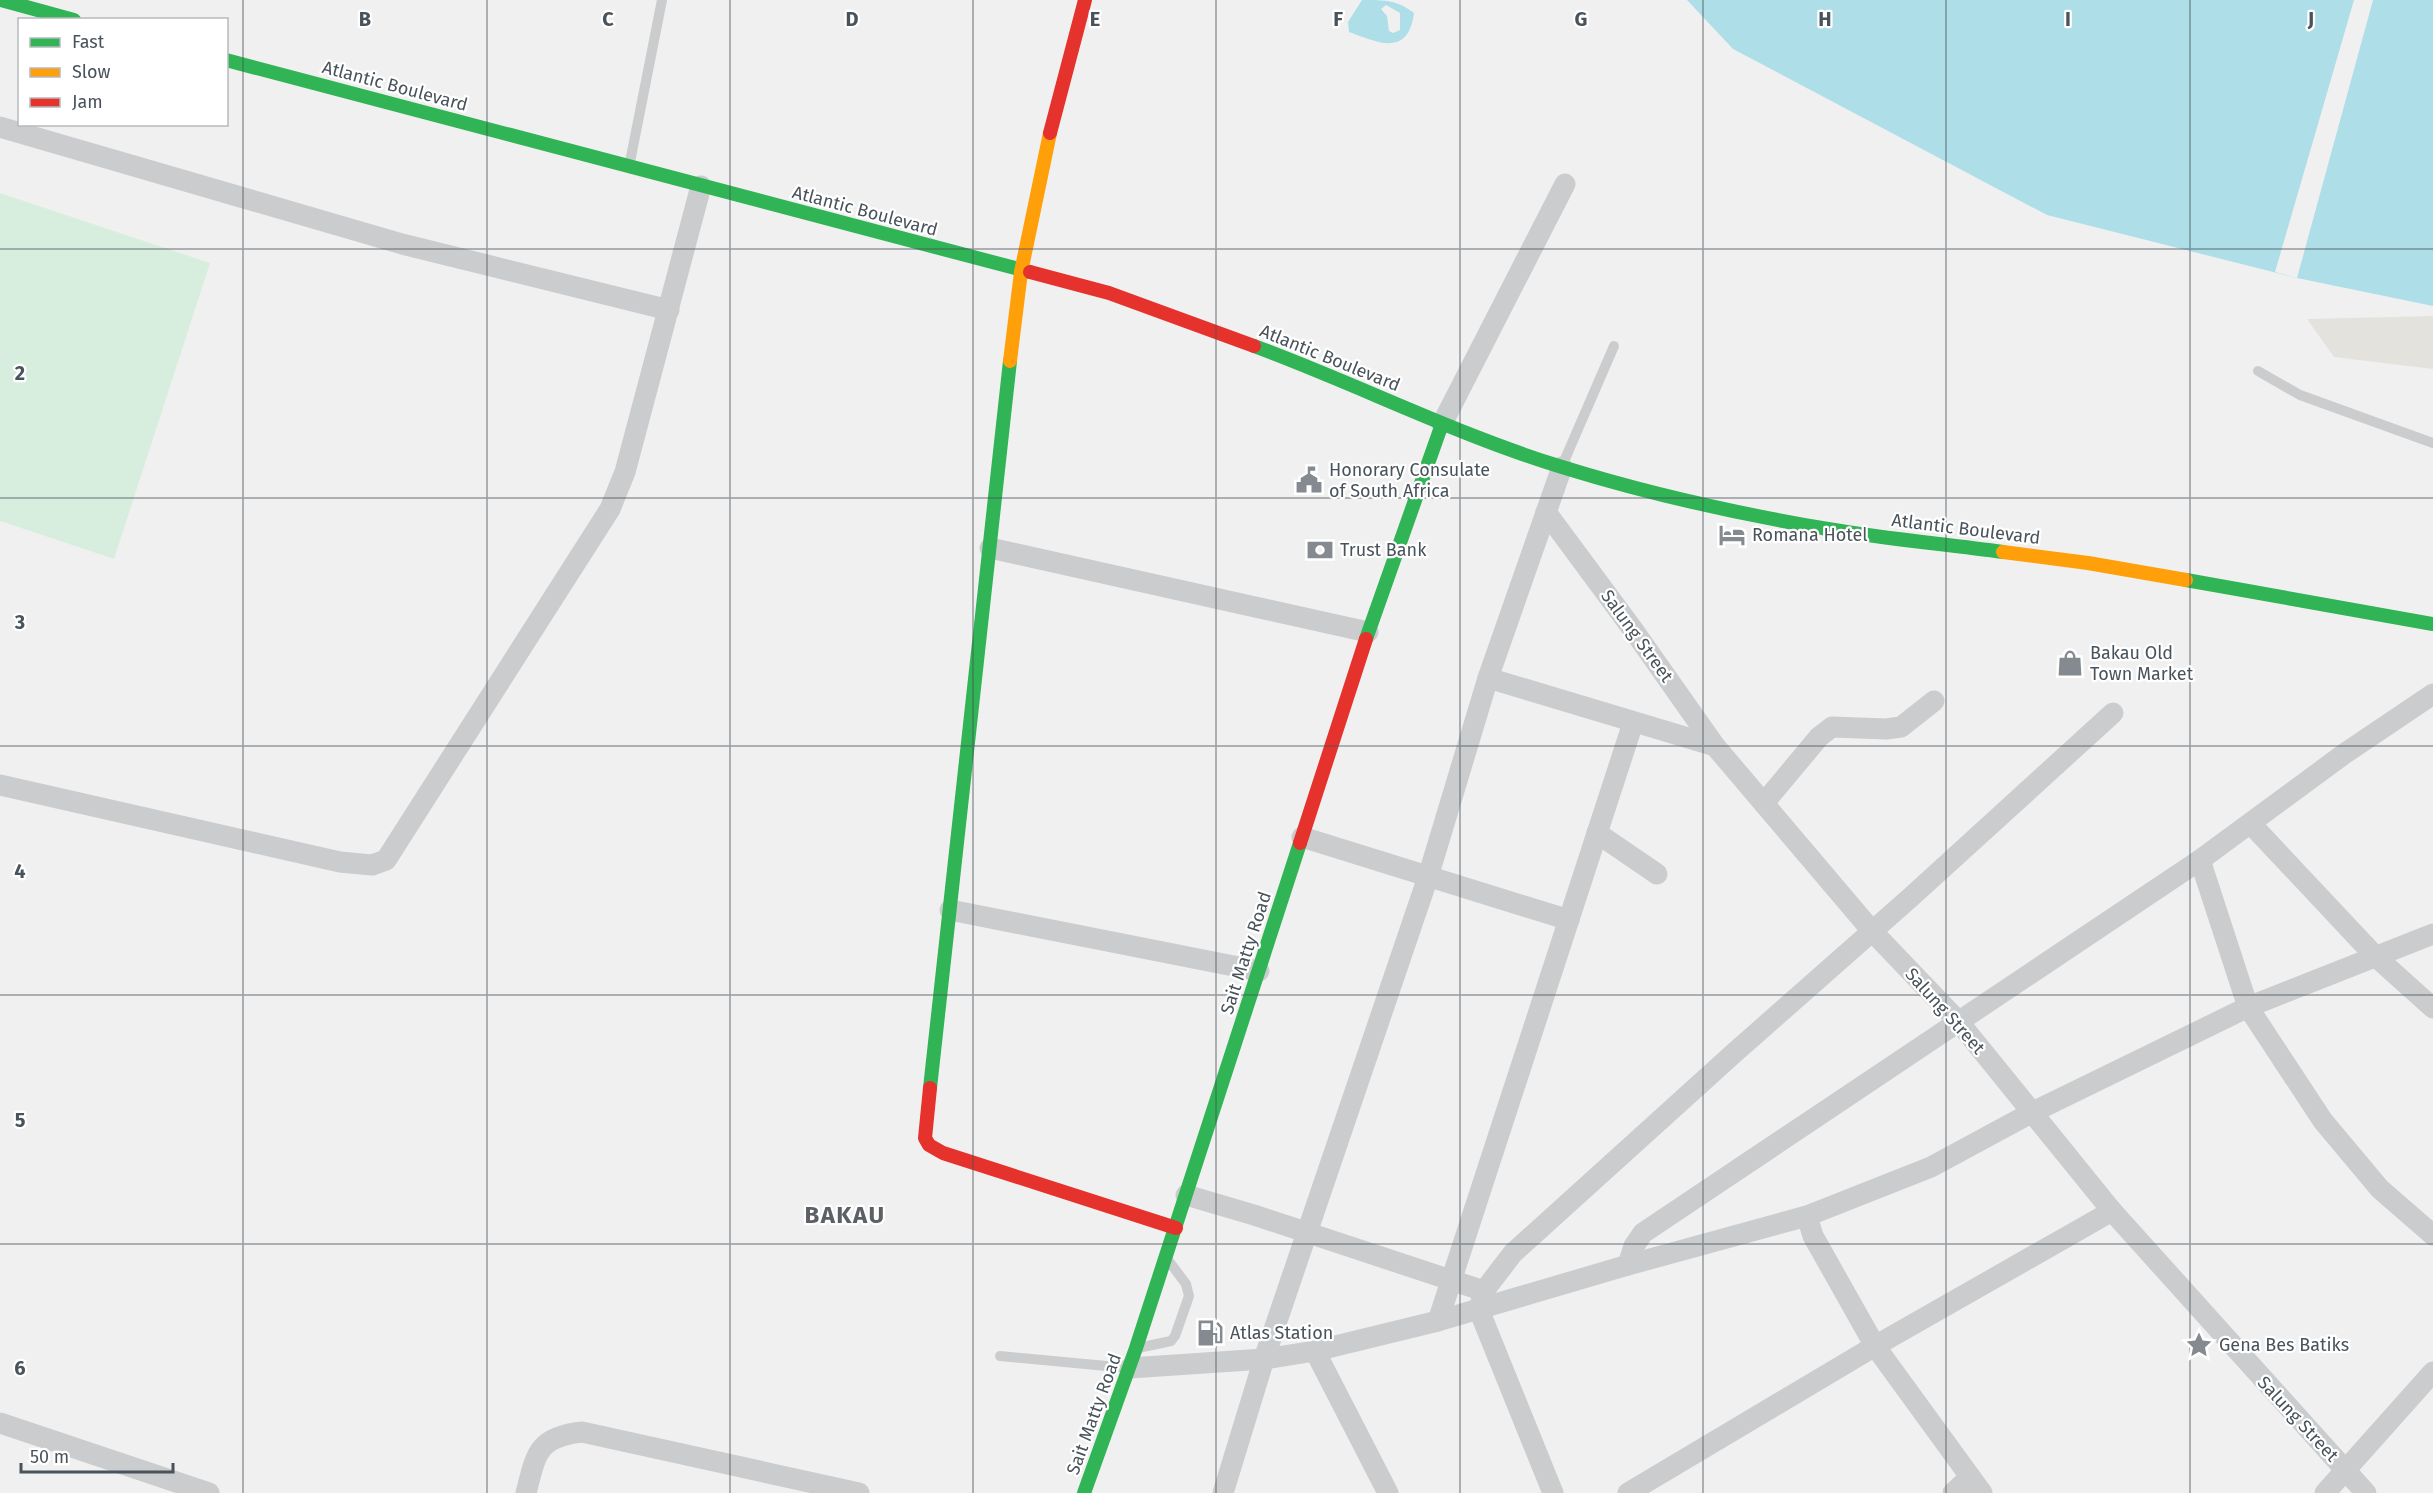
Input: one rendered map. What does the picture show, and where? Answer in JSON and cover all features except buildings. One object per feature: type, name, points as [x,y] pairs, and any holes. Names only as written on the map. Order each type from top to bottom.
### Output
[{"type":"street","points":[[0,0],[36,5],[69,18]]},
{"type":"street","points":[[1085,0],[1058,99],[1021,270],[926,1138],[929,1145],[943,1153],[1176,1228]]},
{"type":"street","name":"Atlantic Boulevard","points":[[228,61],[1109,293],[1302,364],[1442,424],[1562,467],[1705,505],[1828,530],[2088,563],[2433,624]]},
{"type":"street","points":[[0,127],[402,244],[669,310]]},
{"type":"street","points":[[1442,424],[1565,184]]},
{"type":"street","points":[[0,785],[340,862],[372,866],[386,860],[610,509],[625,472],[701,186]]},
{"type":"street","name":"Sait Matty Road","points":[[1084,1493],[1133,1358],[1176,1228],[1368,632],[1442,424]]},
{"type":"street","points":[[1223,1493],[1264,1359],[1428,877],[1488,678],[1562,467]]},
{"type":"street","name":"Salung Street","points":[[1546,512],[1715,746],[1872,931],[1958,1022],[2112,1211],[2283,1404],[2366,1493]]},
{"type":"street","points":[[990,548],[1368,632]]},
{"type":"street","points":[[1488,678],[1715,746]]},
{"type":"street","points":[[1628,1265],[1634,1246],[1643,1233],[2200,860],[2344,754],[2433,694]]},
{"type":"street","points":[[1764,803],[1819,737],[1832,727],[1886,729],[1901,727],[1934,701]]},
{"type":"street","points":[[1481,1301],[1513,1253],[2113,713]]},
{"type":"street","points":[[1438,1322],[1633,723]]},
{"type":"street","points":[[2251,824],[2375,956],[2433,1008]]},
{"type":"street","points":[[1597,833],[1657,874]]},
{"type":"street","points":[[1302,837],[1569,920]]},
{"type":"street","points":[[2200,860],[2248,1007],[2323,1121],[2380,1189],[2433,1235]]},
{"type":"street","points":[[950,909],[1259,971]]},
{"type":"street","points":[[1133,1358],[1264,1359],[1315,1351],[1438,1322],[1481,1301],[1628,1265],[1808,1216],[1931,1167],[2031,1113],[2248,1007],[2433,934]]},
{"type":"street","points":[[1186,1195],[1451,1280],[1481,1301],[1553,1493]]},
{"type":"street","points":[[1628,1493],[1875,1346],[2112,1211]]},
{"type":"street","points":[[1808,1216],[1813,1236],[1875,1346],[1976,1485],[1953,1493]]},
{"type":"street","points":[[1315,1351],[1388,1493]]},
{"type":"street","points":[[2325,1493],[2433,1372]]},
{"type":"street","points":[[0,1423],[209,1493]]},
{"type":"street","points":[[526,1493],[537,1455],[547,1443],[562,1434],[582,1432],[859,1493]]},
{"type":"lane","points":[[629,167],[662,0]]},
{"type":"lane","points":[[1562,467],[1614,346]]},
{"type":"lane","points":[[2258,371],[2300,394],[2433,443]]},
{"type":"lane","points":[[1000,1356],[1133,1358],[1171,1341],[1175,1336],[1189,1296],[1186,1284],[1166,1257]]},
{"type":"green space","points":[[0,193],[210,263],[114,559],[0,521]]},
{"type":"sand","points":[[2433,316],[2433,369],[2334,357],[2307,319]]},
{"type":"water","points":[[1362,0],[1391,2],[1402,5],[1414,13],[1406,36],[1390,43],[1371,40],[1349,32],[1348,22]],"holes":[[[1386,5],[1400,13],[1400,30],[1393,33],[1389,31],[1387,16],[1381,9]]]},
{"type":"water","points":[[1687,0],[2433,0],[2433,306],[2297,278],[2047,215],[1733,49]]},
{"type":"pier","points":[[2354,0],[2373,0],[2297,278],[2275,272]]},
{"type":"traffic: fast","points":[[1,0],[67,18]]},
{"type":"traffic: fast","points":[[228,61],[1030,272]]},
{"type":"traffic: fast","points":[[1254,346],[1484,440],[1562,467],[1628,486],[1728,510],[1795,523],[1872,536],[2003,552]]},
{"type":"traffic: fast","points":[[930,1088],[1010,361]]},
{"type":"traffic: fast","points":[[1366,639],[1442,424]]},
{"type":"traffic: fast","points":[[2186,580],[2433,624]]},
{"type":"traffic: fast","points":[[1084,1493],[1136,1348],[1300,843]]},
{"type":"traffic: slow","points":[[1010,361],[1021,272],[1050,133]]},
{"type":"traffic: slow","points":[[2003,552],[2088,563],[2186,580]]},
{"type":"traffic: jam","points":[[1050,133],[1085,0]]},
{"type":"traffic: jam","points":[[1030,272],[1109,293],[1254,346]]},
{"type":"traffic: jam","points":[[1300,843],[1366,639]]},
{"type":"traffic: jam","points":[[930,1088],[925,1138],[929,1145],[943,1153],[1176,1228]]},
{"type":"place","name":"Honorary Consulate of South Africa","points":[[1309,480]]},
{"type":"place","name":"Romana Hotel","points":[[1732,535]]},
{"type":"place","name":"Trust Bank","points":[[1320,550]]},
{"type":"place","name":"Bakau Old Town Market","points":[[2070,663]]},
{"type":"place","name":"Atlas Station","points":[[1210,1333]]},
{"type":"place","name":"Gena Bes Batiks","points":[[2199,1345]]},
{"type":"district","name":"BAKAU","points":[[845,1215]]}]
